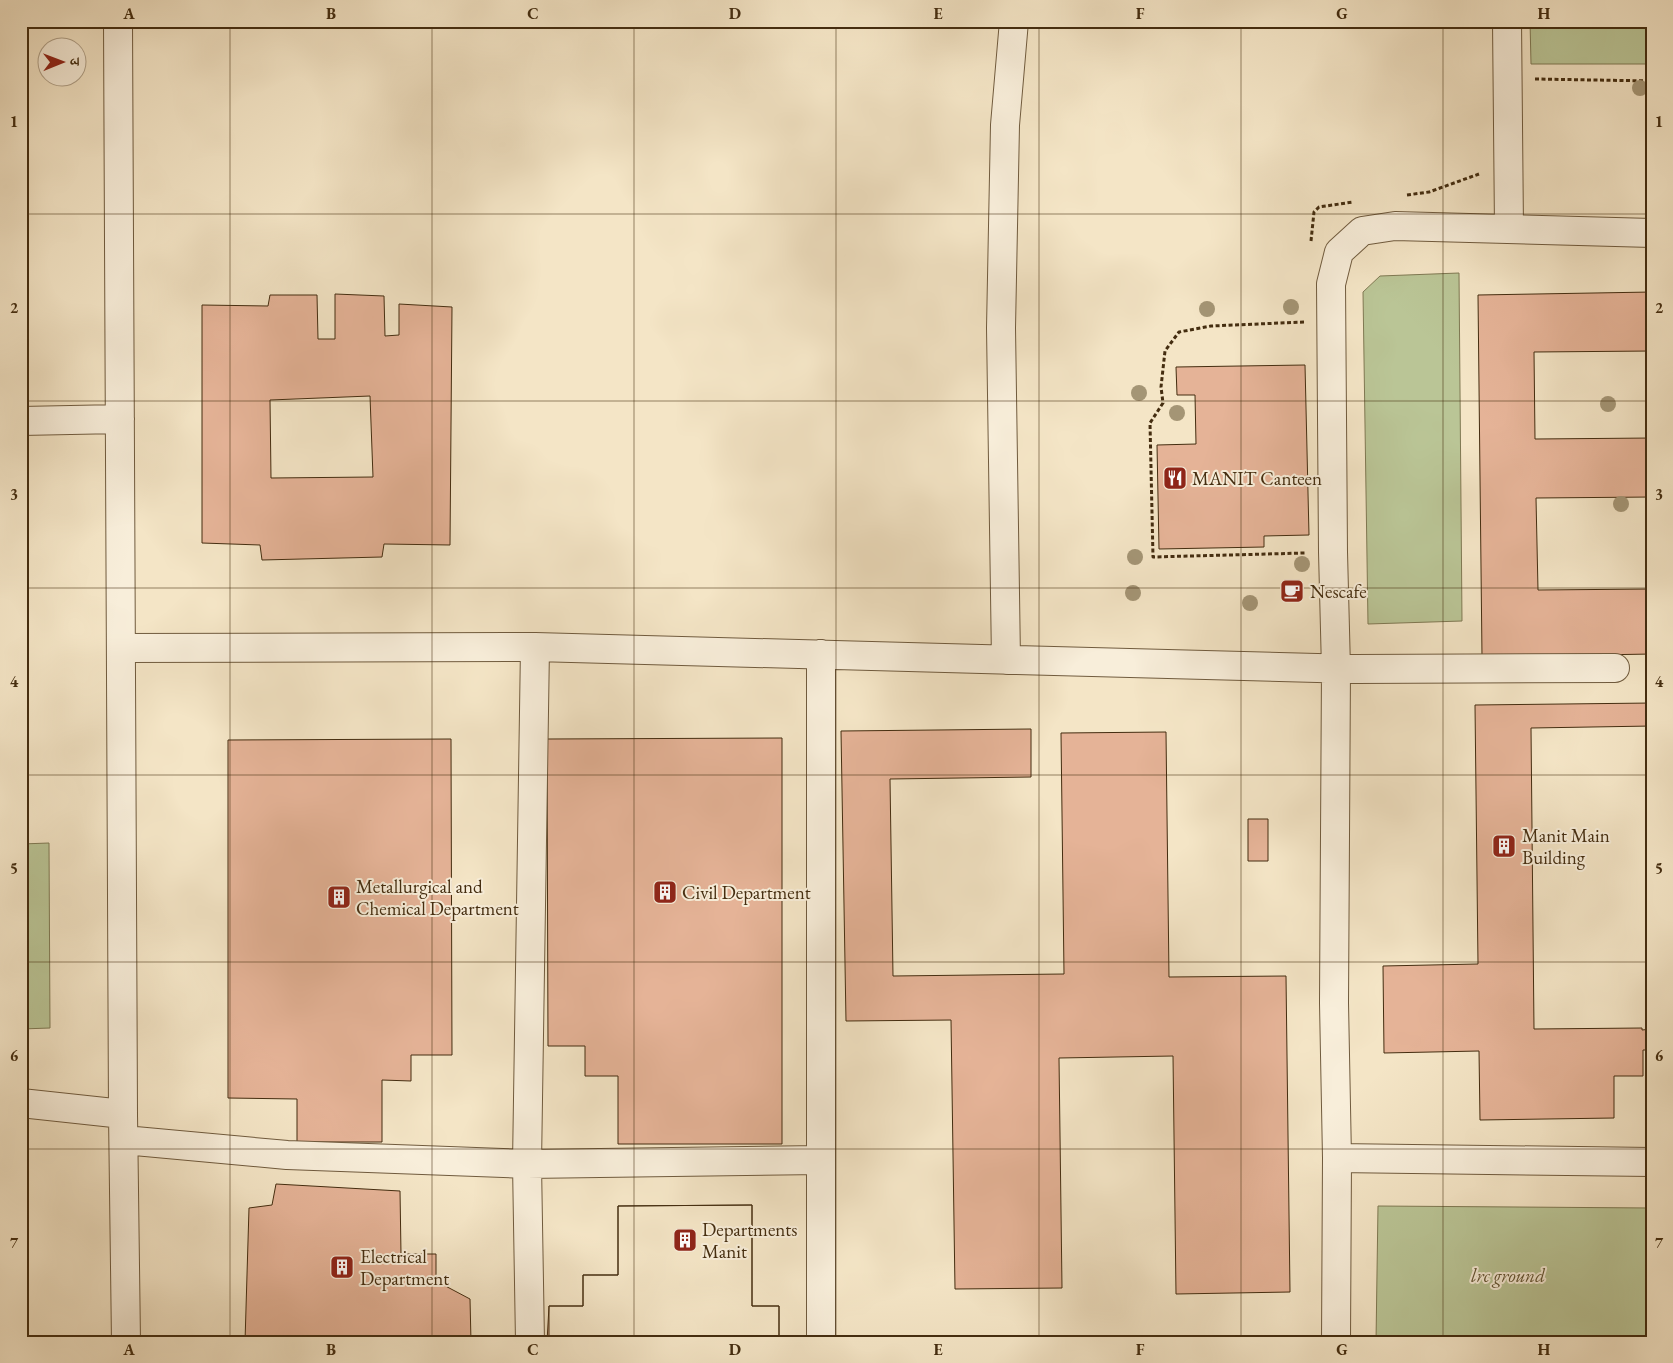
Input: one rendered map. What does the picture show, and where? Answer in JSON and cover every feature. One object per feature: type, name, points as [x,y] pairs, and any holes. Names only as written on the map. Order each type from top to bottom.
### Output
[{"type":"street","points":[[118,21],[126,1342]]},
{"type":"street","points":[[1006,660],[1001,328],[1005,125],[1014,21]]},
{"type":"street","points":[[1507,21],[1509,229]]},
{"type":"street","points":[[1336,1342],[1337,1158],[1334,1003],[1336,669],[1332,552],[1331,284],[1339,252],[1362,231],[1395,226],[1652,233]]},
{"type":"street","points":[[21,421],[120,420]]},
{"type":"street","points":[[121,648],[535,647],[1336,669],[1614,668]]},
{"type":"street","points":[[530,1342],[527,1164],[535,647]]},
{"type":"street","points":[[821,654],[821,1342]]},
{"type":"street","points":[[21,1104],[124,1127],[287,1155],[527,1164],[821,1160]]},
{"type":"street","points":[[1337,1158],[1652,1162]]},
{"type":"path","points":[[1534,79],[1652,81]]},
{"type":"path","points":[[1402,196],[1429,192],[1479,175],[1482,169]]},
{"type":"path","points":[[1311,245],[1314,212],[1319,207],[1356,202]]},
{"type":"path","points":[[1331,321],[1210,326],[1179,332],[1165,351],[1161,387],[1163,403],[1150,423],[1153,556],[1332,552]]},
{"type":"green space","points":[[1530,21],[1652,21],[1652,64],[1531,64]]},
{"type":"green space","points":[[1459,273],[1462,621],[1368,624],[1363,292],[1380,276]]},
{"type":"green space","points":[[49,843],[50,1028],[21,1029],[21,844]]},
{"type":"green space","name":"lrc ground","points":[[1378,1206],[1652,1208],[1652,1342],[1376,1342]]},
{"type":"building","points":[[1652,292],[1652,351],[1534,352],[1535,439],[1652,438],[1652,497],[1536,498],[1538,590],[1652,589],[1652,654],[1482,657],[1478,295]]},
{"type":"building","points":[[335,294],[384,296],[385,336],[399,335],[399,304],[452,307],[450,545],[384,544],[382,557],[262,560],[260,545],[202,543],[202,305],[268,306],[270,295],[317,295],[318,339],[335,339]],"holes":[[[370,396],[373,477],[271,478],[270,400]]]},
{"type":"building","points":[[1305,365],[1309,535],[1264,536],[1264,547],[1159,549],[1157,445],[1196,444],[1195,395],[1177,395],[1176,367]]},
{"type":"building","name":"Manit Main Building","points":[[1652,703],[1652,726],[1531,728],[1534,1029],[1652,1029],[1652,1050],[1643,1050],[1643,1076],[1614,1076],[1614,1118],[1480,1120],[1479,1051],[1384,1053],[1383,966],[1478,964],[1475,705]]},
{"type":"building","points":[[1031,729],[1031,777],[890,779],[893,976],[1064,974],[1061,733],[1166,732],[1169,977],[1286,976],[1290,1292],[1176,1294],[1173,1056],[1059,1058],[1062,1288],[955,1289],[951,1020],[846,1021],[841,731]]},
{"type":"building","name":"Civil Department","points":[[782,738],[782,1144],[618,1144],[618,1076],[585,1076],[585,1046],[548,1046],[547,739]]},
{"type":"building","name":"Metallurgical and Chemical Department","points":[[451,739],[452,1055],[411,1055],[411,1081],[382,1080],[382,1142],[297,1142],[297,1099],[228,1098],[228,740]]},
{"type":"building","points":[[1248,819],[1268,819],[1268,861],[1248,861]]},
{"type":"building","name":"Electrical Department","points":[[276,1184],[400,1191],[401,1254],[436,1254],[436,1281],[470,1299],[471,1342],[245,1342],[249,1208],[272,1205]]},
{"type":"building","name":"Departments Manit","points":[[752,1205],[752,1306],[779,1306],[779,1342],[549,1342],[549,1306],[583,1306],[583,1275],[618,1275],[618,1206]]},
{"type":"building","name":"Departments Manit","points":[[752,1205],[752,1306],[779,1306],[779,1342],[547,1342],[549,1306],[583,1306],[583,1275],[618,1275],[618,1206]]},
{"type":"place","name":"MANIT Canteen","points":[[1175,478]]},
{"type":"place","name":"Nescafe","points":[[1292,591]]},
{"type":"place","name":"Manit Main Building","points":[[1504,846]]},
{"type":"place","name":"Civil Department","points":[[665,892]]},
{"type":"place","name":"Metallurgical and Chemical Department","points":[[339,897]]},
{"type":"place","name":"Departments Manit","points":[[685,1240]]},
{"type":"place","name":"Electrical Department","points":[[342,1267]]}]
